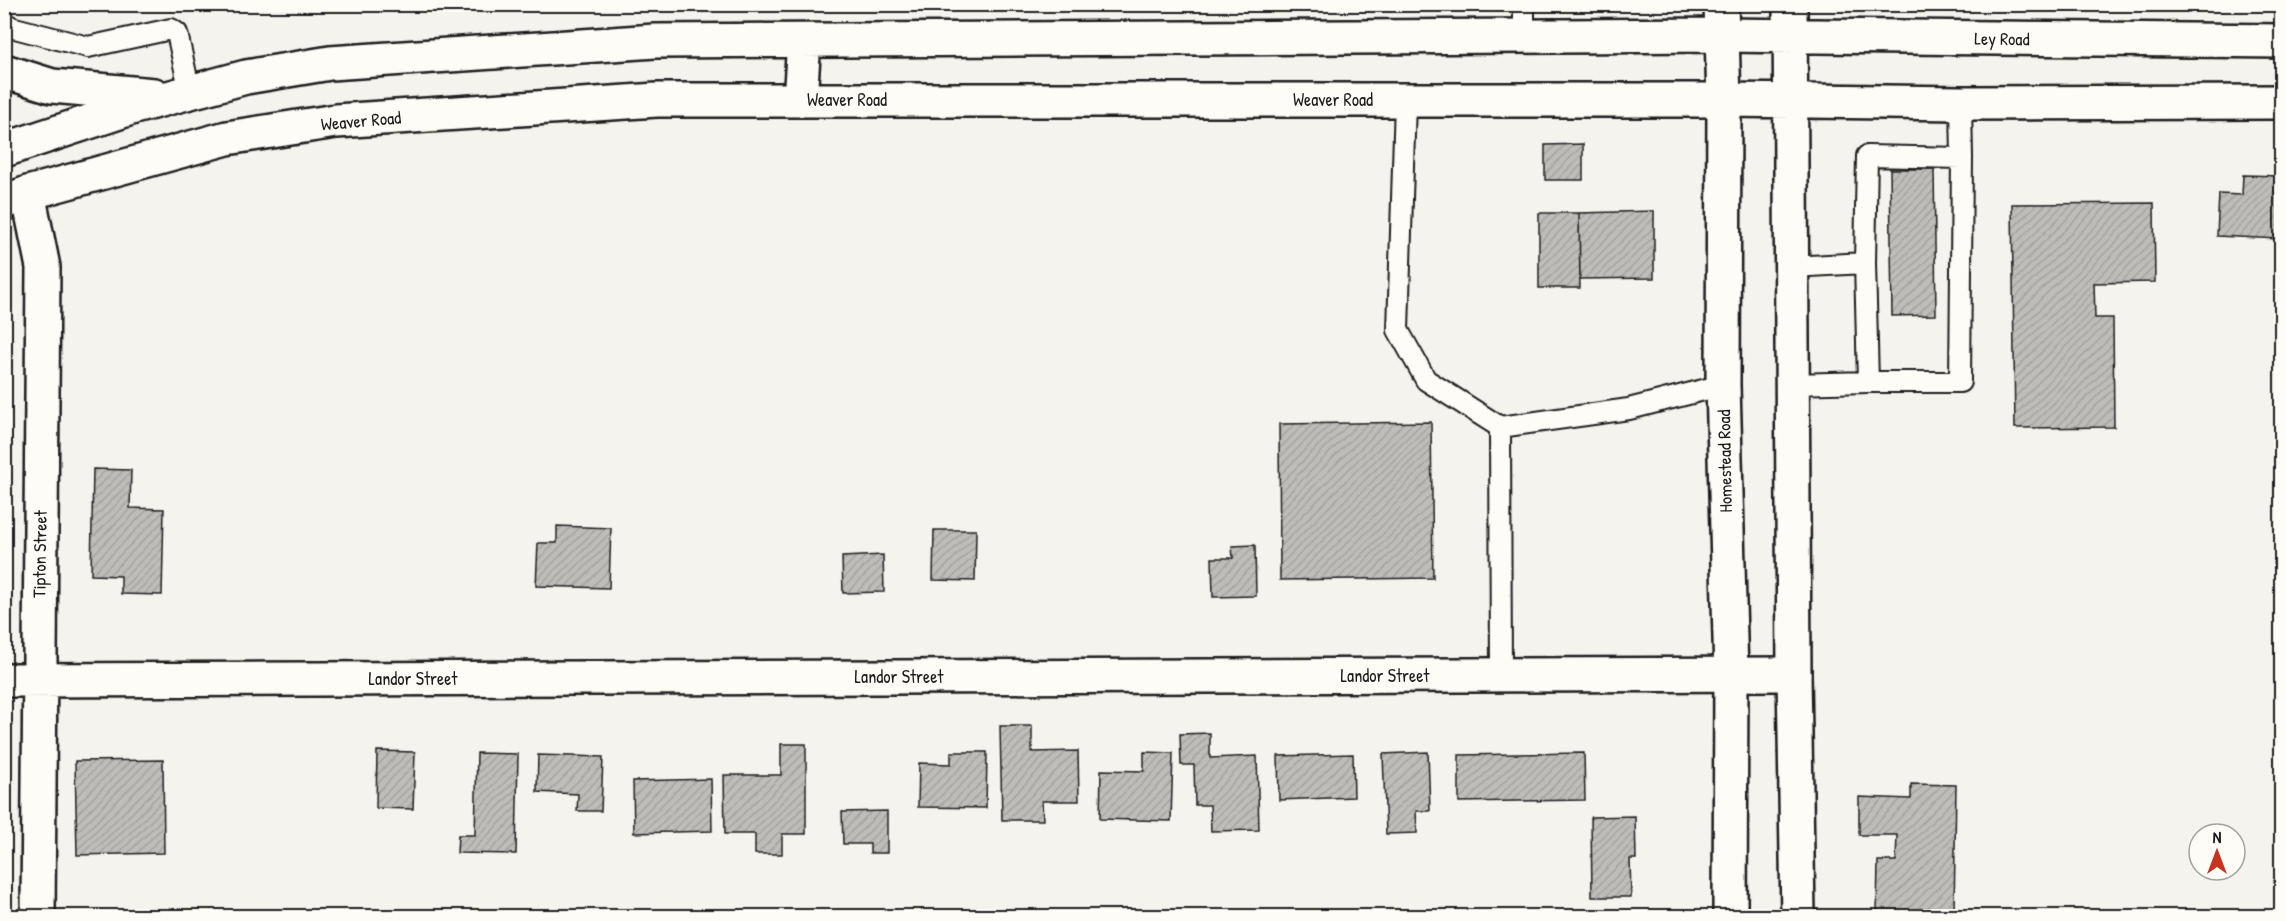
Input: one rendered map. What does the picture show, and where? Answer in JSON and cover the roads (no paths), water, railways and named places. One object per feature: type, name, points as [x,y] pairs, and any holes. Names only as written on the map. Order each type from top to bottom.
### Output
[{"type":"main road","points":[[16,198],[4,150],[134,107],[246,76],[330,63],[655,41],[1524,36],[1721,20]]},
{"type":"main road","name":"Ley Road","points":[[1721,20],[1790,20],[2282,41]]},
{"type":"main road","name":"Homestead Road","points":[[1721,20],[1724,100],[1723,385],[1731,674],[1730,916]]},
{"type":"main road","points":[[1790,20],[1794,674],[1798,916]]},
{"type":"main road","points":[[800,100],[804,41]]},
{"type":"main road","points":[[4,71],[52,86],[182,94]]},
{"type":"main road","name":"Weaver Road","points":[[16,198],[226,138],[336,121],[657,100],[1724,100]]},
{"type":"main road","points":[[1724,100],[1961,103],[2282,102]]},
{"type":"main road","name":"Tipton Street","points":[[16,198],[43,267],[38,916]]},
{"type":"main road","name":"Landor Street","points":[[4,680],[1794,674]]},
{"type":"lane","points":[[1524,4],[1524,36]]},
{"type":"lane","points":[[4,22],[11,27],[88,47],[171,29],[177,33],[182,94]]},
{"type":"lane","points":[[1405,100],[1398,330],[1426,380],[1500,427],[1629,409],[1723,385]]},
{"type":"lane","points":[[1792,384],[1960,381],[1961,103]]},
{"type":"lane","points":[[1868,381],[1865,263],[1867,156],[1962,158]]},
{"type":"lane","points":[[1791,267],[1865,263]]},
{"type":"lane","points":[[1500,427],[1501,675]]}]
